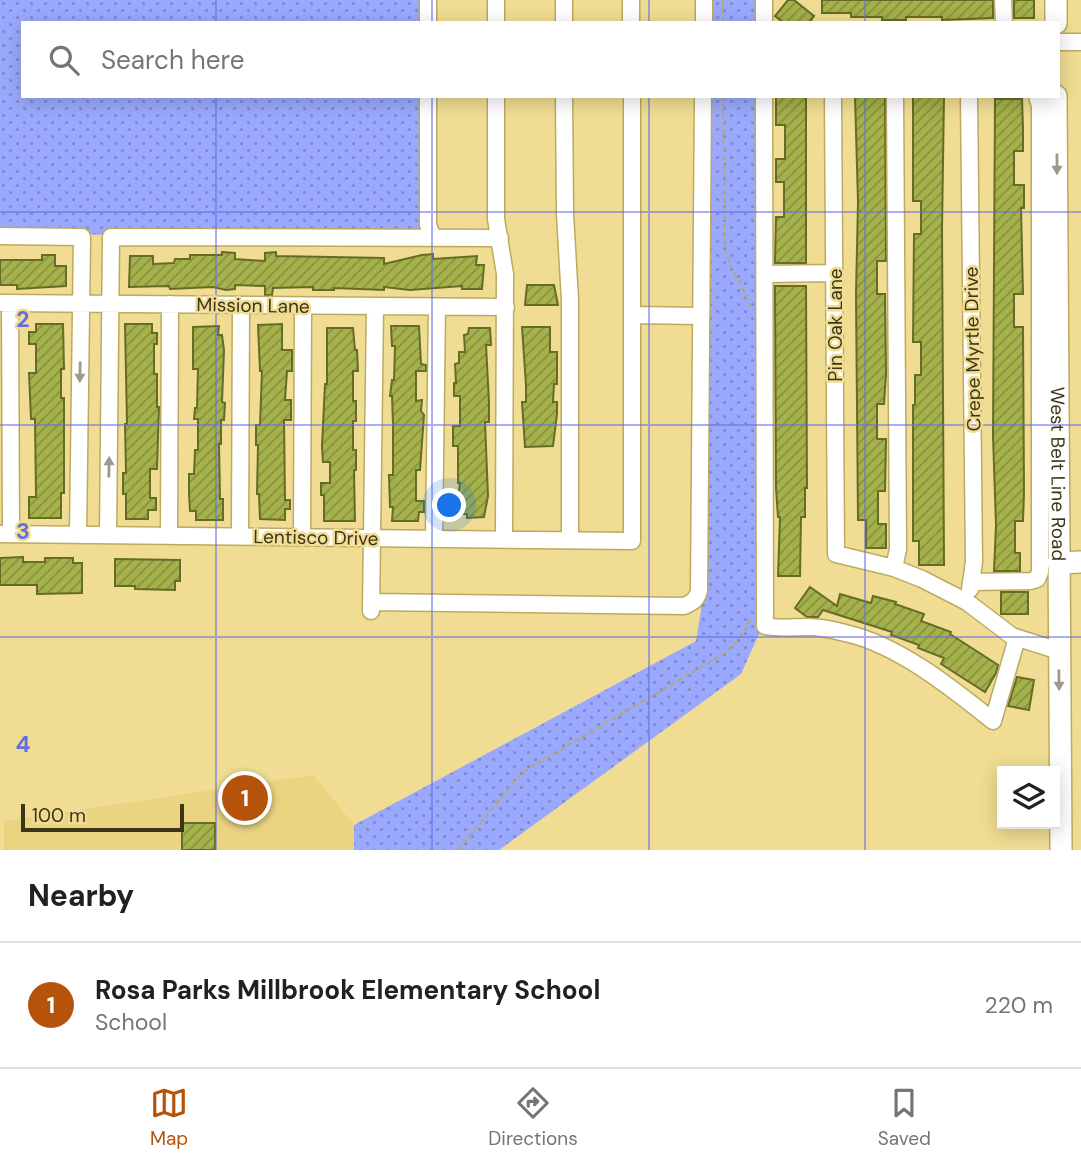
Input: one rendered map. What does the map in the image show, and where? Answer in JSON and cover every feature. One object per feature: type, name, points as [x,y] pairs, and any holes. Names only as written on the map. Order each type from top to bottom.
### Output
[{"type":"main road","points":[[1056,0],[1056,21]]},
{"type":"main road","name":"West Belt Line Road","points":[[1056,98],[1061,850]]},
{"type":"main road","points":[[1058,563],[1081,562]]},
{"type":"street","points":[[428,0],[428,21]]},
{"type":"street","points":[[496,0],[496,21]]},
{"type":"street","points":[[564,0],[564,21]]},
{"type":"street","points":[[631,0],[631,21]]},
{"type":"street","points":[[704,0],[704,21]]},
{"type":"street","points":[[764,0],[764,21]]},
{"type":"street","points":[[1003,0],[1004,21]]},
{"type":"street","points":[[1060,42],[1081,42]]},
{"type":"street","points":[[428,98],[428,225],[433,238]]},
{"type":"street","points":[[496,98],[496,219],[505,274],[506,307],[504,539]]},
{"type":"street","points":[[564,98],[565,214],[570,300],[569,540]]},
{"type":"street","points":[[632,98],[633,315],[701,316]]},
{"type":"street","points":[[375,307],[371,607],[684,606],[694,602],[699,590],[704,98]]},
{"type":"street","points":[[764,98],[765,626],[781,629],[809,627],[848,633],[905,656],[993,721],[1017,638]]},
{"type":"street","name":"Pin Oak Lane","points":[[833,98],[836,554],[894,568]]},
{"type":"street","points":[[895,98],[898,549],[894,568],[967,602],[1017,638],[1059,651]]},
{"type":"street","name":"Crepe Myrtle Drive","points":[[967,602],[974,562],[970,98]]},
{"type":"street","points":[[972,582],[1031,581],[1037,579],[1040,572],[1040,106],[1038,98]]},
{"type":"street","points":[[0,236],[82,237],[78,535]]},
{"type":"street","points":[[108,535],[111,237],[500,238]]},
{"type":"street","points":[[765,274],[834,273]]},
{"type":"street","points":[[5,303],[6,534]]},
{"type":"street","name":"Mission Lane","points":[[5,303],[506,307]]},
{"type":"street","points":[[169,536],[170,304]]},
{"type":"street","points":[[240,536],[241,305]]},
{"type":"street","points":[[302,537],[303,306]]},
{"type":"street","points":[[434,538],[437,307]]},
{"type":"street","name":"Lentisco Drive","points":[[6,534],[632,541],[633,315]]},
{"type":"path","points":[[723,0],[723,21]]},
{"type":"path","points":[[723,98],[726,256],[743,288],[751,312]]},
{"type":"path","points":[[458,850],[520,775],[722,655],[737,643],[752,615]]},
{"type":"shaded area","points":[[0,0],[424,0],[424,21],[21,21],[21,98],[425,98],[425,237],[0,234]]},
{"type":"shaded area","points":[[699,0],[759,0],[759,21],[699,21]]},
{"type":"shaded area","points":[[699,98],[759,98],[759,634],[741,674],[499,850],[354,850],[354,825],[696,641],[701,611]]},
{"type":"shaded area","points":[[313,775],[354,825],[354,850],[4,850],[4,821]]},
{"type":"building","points":[[788,0],[794,0],[814,16],[810,21],[781,21],[775,16]]},
{"type":"building","points":[[822,0],[993,0],[993,18],[942,20],[942,17],[906,17],[906,20],[882,20],[882,17],[851,17],[851,13],[822,13]]},
{"type":"building","points":[[1014,0],[1034,0],[1034,18],[1014,18]]},
{"type":"building","points":[[776,98],[806,98],[806,263],[775,263],[776,217],[784,217],[784,182],[776,182],[776,159],[785,159],[785,125],[776,125]]},
{"type":"building","points":[[855,98],[885,98],[886,261],[877,261],[877,294],[885,294],[886,374],[884,404],[877,404],[877,439],[886,439],[885,491],[878,491],[878,524],[886,524],[886,548],[866,548],[866,520],[858,520],[858,202]]},
{"type":"building","points":[[913,98],[944,98],[944,565],[919,565],[919,541],[913,541],[913,405],[915,375],[921,375],[921,342],[913,342],[914,234],[921,234],[921,201],[913,201]]},
{"type":"building","points":[[995,99],[1022,99],[1023,151],[1014,151],[1014,185],[1024,185],[1024,208],[1021,208],[1023,294],[1014,294],[1014,327],[1023,327],[1023,521],[1015,521],[1015,553],[1020,553],[1020,571],[994,571]]},
{"type":"building","points":[[222,252],[235,253],[235,259],[265,261],[265,253],[276,252],[276,256],[384,258],[384,264],[433,254],[433,259],[477,256],[476,265],[484,265],[482,289],[462,289],[462,286],[410,290],[384,287],[384,290],[273,288],[272,295],[265,295],[265,286],[235,285],[235,289],[226,290],[213,287],[129,287],[130,256],[153,256],[153,264],[174,263],[175,259],[190,259],[190,255],[222,255]]},
{"type":"building","points":[[42,255],[55,255],[55,266],[66,266],[66,286],[17,289],[17,285],[0,285],[0,260],[42,260]]},
{"type":"building","points":[[527,285],[554,285],[558,305],[525,305]]},
{"type":"building","points":[[775,286],[806,286],[807,488],[805,517],[801,517],[800,576],[778,576],[780,517],[776,488]]},
{"type":"building","points":[[36,324],[63,324],[64,369],[61,369],[61,398],[64,398],[64,493],[61,493],[61,518],[29,518],[29,497],[36,497],[35,419],[31,419],[29,373],[36,373],[36,344],[29,344],[29,332],[36,332]]},
{"type":"building","points":[[125,324],[152,324],[152,333],[157,333],[157,344],[154,344],[154,374],[157,374],[159,407],[157,469],[150,469],[150,498],[156,498],[156,510],[148,510],[148,519],[126,519],[126,494],[123,494],[127,424]]},
{"type":"building","points":[[282,324],[282,350],[292,350],[292,371],[287,371],[285,400],[291,400],[291,420],[284,420],[285,500],[290,500],[290,509],[285,509],[285,520],[260,519],[256,425],[260,425],[262,371],[258,325]]},
{"type":"building","points":[[219,326],[218,335],[222,335],[224,350],[222,402],[225,403],[219,444],[223,520],[196,520],[196,511],[190,511],[189,494],[189,474],[194,474],[195,450],[198,450],[198,419],[194,419],[197,408],[198,369],[193,369],[193,327]]},
{"type":"building","points":[[391,326],[419,326],[421,364],[426,365],[426,371],[416,371],[416,401],[422,400],[421,411],[424,415],[420,470],[416,470],[416,501],[424,501],[424,512],[419,512],[418,521],[392,521],[393,507],[390,507],[389,475],[393,475],[393,425],[390,396],[394,380],[395,346],[392,346]]},
{"type":"building","points":[[522,327],[550,327],[550,352],[557,352],[557,384],[554,384],[553,402],[557,402],[557,414],[553,446],[525,447],[522,402],[526,402],[526,385]]},
{"type":"building","points":[[327,328],[353,328],[357,350],[358,371],[353,371],[353,401],[356,401],[356,421],[353,421],[353,450],[356,450],[355,521],[324,521],[321,483],[330,483],[330,462],[323,462],[322,446],[327,384]]},
{"type":"building","points":[[469,328],[490,328],[491,345],[486,345],[489,402],[489,422],[485,422],[488,496],[484,517],[467,518],[467,514],[456,514],[460,483],[458,446],[453,446],[453,426],[460,426],[460,396],[454,396],[455,364],[459,363],[459,352],[465,352],[464,335],[468,334]]},
{"type":"building","points":[[23,557],[23,562],[45,562],[45,558],[73,558],[73,563],[82,563],[82,593],[37,594],[37,585],[0,585],[0,558]]},
{"type":"building","points":[[115,559],[180,560],[180,581],[175,581],[175,590],[115,586]]},
{"type":"building","points":[[810,587],[837,606],[840,594],[871,603],[873,596],[924,614],[921,621],[951,632],[950,634],[998,665],[996,673],[985,692],[941,664],[944,658],[891,635],[892,632],[823,610],[818,617],[807,617],[795,608]]},
{"type":"building","points":[[1001,592],[1028,592],[1028,614],[1001,614]]},
{"type":"building","points":[[1017,677],[1034,680],[1029,710],[1008,706]]},
{"type":"building","points":[[182,823],[215,823],[215,850],[182,850]]},
{"type":"place","name":"Rosa Parks Millbrook Elementary School","points":[[245,798]]}]
